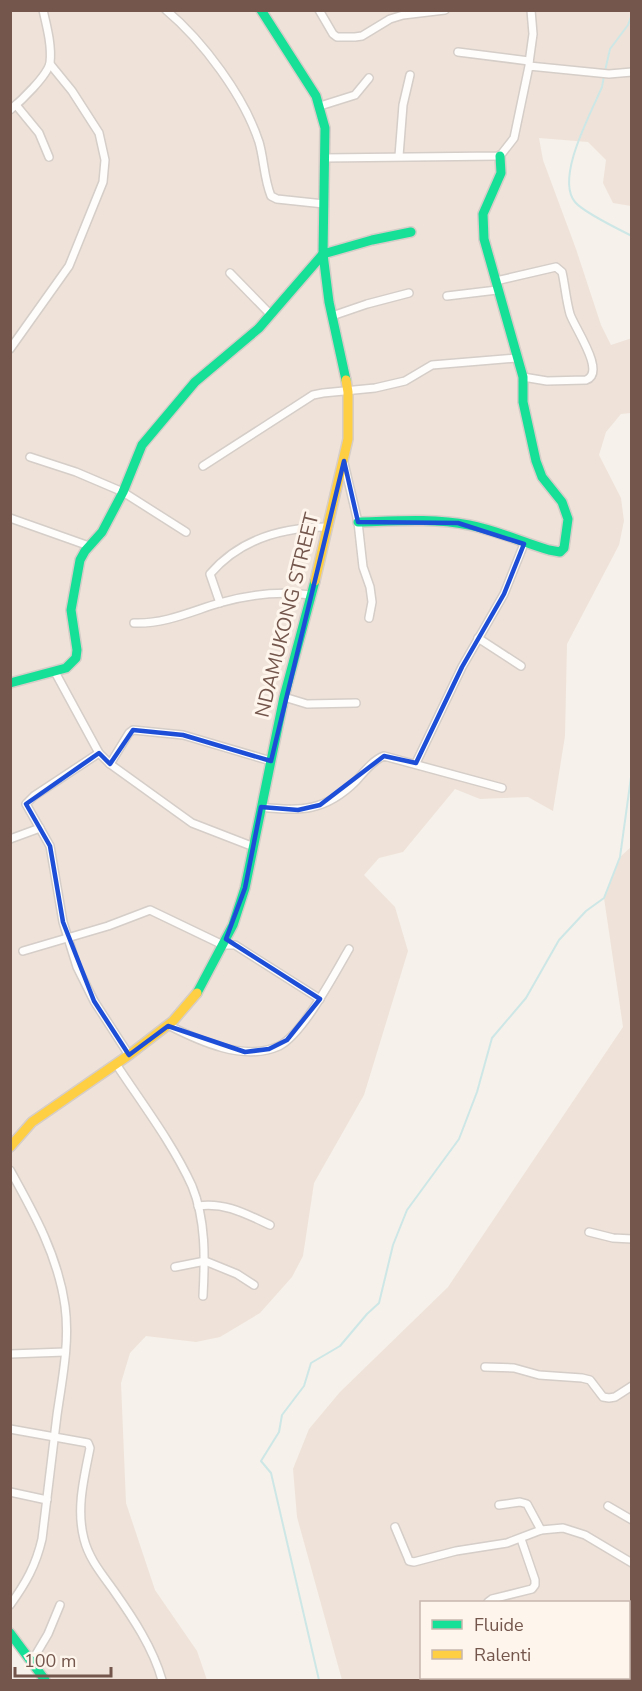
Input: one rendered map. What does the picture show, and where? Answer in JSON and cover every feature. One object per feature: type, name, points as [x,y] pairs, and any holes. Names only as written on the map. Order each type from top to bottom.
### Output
[{"type":"main road","points":[[263,13],[275,10]]},
{"type":"main road","name":"NDAMUKONG STREET","points":[[10,1147],[32,1122],[168,1025],[200,990],[223,945],[239,909],[284,698],[344,461],[348,439],[348,392],[332,316],[323,254],[325,128],[316,96],[263,13]]},
{"type":"main road","points":[[358,522],[408,520],[458,523],[487,530],[524,544],[560,552],[564,548],[568,519],[562,502],[542,477],[536,461],[524,402],[523,377],[484,239],[483,214],[501,173],[500,156]]},
{"type":"main road","points":[[10,683],[55,672],[72,664],[76,658],[77,650],[71,610],[80,560],[102,532],[123,492],[142,446],[204,373],[243,343],[323,254],[411,232]]},
{"type":"main road","points":[[10,1633],[45,1680]]},
{"type":"street","points":[[10,349],[69,266],[103,182],[105,160],[103,144],[99,133],[72,91],[50,64],[48,34],[43,10]]},
{"type":"street","points":[[166,10],[210,57],[240,103],[259,143],[271,196],[277,199],[324,204]]},
{"type":"street","points":[[319,10],[337,37],[355,37],[362,36],[390,19],[403,15],[445,10]]},
{"type":"street","points":[[324,158],[500,156],[514,138],[533,34],[531,10]]},
{"type":"street","points":[[458,52],[596,73],[632,72]]},
{"type":"street","points":[[49,158],[39,133],[13,108],[50,64]]},
{"type":"street","points":[[399,156],[403,105],[410,75]]},
{"type":"street","points":[[320,106],[355,95],[369,78]]},
{"type":"street","points":[[447,296],[496,286],[559,268],[562,272],[570,314],[589,353],[594,374],[586,380],[547,381],[523,377]]},
{"type":"street","points":[[230,273],[270,315]]},
{"type":"street","points":[[332,316],[409,293]]},
{"type":"street","points":[[203,466],[304,399],[323,393],[348,392],[405,381],[432,365],[516,357]]},
{"type":"street","points":[[30,457],[76,472],[123,492],[186,532]]},
{"type":"street","points":[[344,461],[358,522],[363,567],[371,595],[369,618]]},
{"type":"street","points":[[10,518],[89,546]]},
{"type":"street","points":[[220,603],[210,574],[235,552],[250,543],[281,532],[328,527]]},
{"type":"street","points":[[416,764],[462,667],[510,582],[524,544]]},
{"type":"street","points":[[134,623],[146,624],[170,620],[220,603],[272,593],[311,595]]},
{"type":"street","points":[[478,638],[521,666]]},
{"type":"street","points":[[55,672],[99,753],[110,764],[192,823],[254,847]]},
{"type":"street","points":[[284,698],[307,704],[356,703]]},
{"type":"street","points":[[110,764],[133,730],[183,735],[271,761]]},
{"type":"street","points":[[99,753],[26,804],[50,846],[59,903],[82,981],[129,1055]]},
{"type":"street","points":[[261,807],[298,810],[321,805],[348,788],[378,758],[384,756],[501,788]]},
{"type":"street","points":[[10,839],[40,828]]},
{"type":"street","points":[[24,951],[108,926],[150,910],[223,945],[235,945],[320,999]]},
{"type":"street","points":[[168,1025],[199,1040],[234,1050],[245,1052],[280,1046],[320,999],[349,949]]},
{"type":"street","points":[[116,1064],[180,1164],[192,1187],[204,1238],[203,1296]]},
{"type":"street","points":[[10,1170],[39,1222],[51,1253],[65,1305],[65,1352],[42,1539],[37,1560],[29,1578],[10,1605]]},
{"type":"street","points":[[198,1206],[228,1207],[270,1225]]},
{"type":"street","points":[[589,1232],[613,1238],[632,1239]]},
{"type":"street","points":[[175,1268],[205,1262],[237,1274],[254,1285]]},
{"type":"street","points":[[10,1354],[65,1352]]},
{"type":"street","points":[[485,1367],[514,1368],[538,1375],[590,1380],[603,1397],[609,1398],[615,1397],[632,1386]]},
{"type":"street","points":[[10,1429],[88,1443],[90,1448],[80,1495],[83,1538],[94,1563],[148,1646],[162,1680]]},
{"type":"street","points":[[10,1492],[47,1500]]},
{"type":"street","points":[[499,1504],[520,1502],[527,1504],[541,1530]]},
{"type":"street","points":[[608,1506],[632,1520]]},
{"type":"street","points":[[395,1527],[409,1562],[456,1551],[507,1543],[541,1530],[553,1528],[571,1529],[585,1535],[632,1563]]},
{"type":"street","points":[[489,1601],[532,1589],[535,1585],[536,1580],[521,1539]]},
{"type":"street","points":[[32,1661],[48,1634],[60,1605]]},
{"type":"highlighted area","points":[[344,461],[358,522],[458,523],[524,544],[504,594],[462,667],[416,763],[384,756],[320,805],[298,810],[261,807],[245,888],[226,939],[320,999],[287,1040],[269,1049],[245,1052],[168,1026],[129,1055],[94,1001],[63,922],[50,846],[26,804],[99,753],[110,764],[133,730],[183,735],[271,761]]},
{"type":"shaded area","points":[[11,11],[631,11],[631,206],[613,203],[603,183],[606,160],[588,142],[539,138],[543,160],[601,325],[611,345],[632,338],[631,413],[621,414],[606,432],[599,455],[621,498],[624,521],[619,545],[567,644],[565,736],[553,811],[528,797],[480,799],[455,789],[403,852],[379,858],[364,875],[395,907],[408,951],[364,1095],[314,1183],[303,1256],[292,1277],[260,1313],[220,1337],[196,1342],[146,1336],[130,1353],[121,1383],[126,1503],[155,1590],[197,1651],[207,1680],[45,1680],[11,1633]]},
{"type":"shaded area","points":[[631,847],[631,1680],[342,1680],[297,1517],[293,1469],[309,1429],[340,1392],[448,1287],[623,1027],[604,898],[620,857]]},
{"type":"waterway","points":[[605,71],[610,49],[628,25],[632,14]]},
{"type":"waterway","points":[[604,76],[602,87],[577,145],[569,178],[570,191],[575,202],[585,211],[632,236]]},
{"type":"waterway","points":[[319,1680],[271,1473],[261,1461],[279,1432],[282,1415],[304,1386],[311,1363],[340,1346],[379,1303],[393,1245],[407,1210],[459,1139],[477,1092],[492,1038],[526,998],[559,940],[586,911],[604,898],[620,857],[632,770]]},
{"type":"traffic: fast","points":[[261,10],[316,96],[325,128],[323,254],[329,302],[346,380]]},
{"type":"traffic: fast","points":[[358,522],[442,521],[489,530],[549,550],[560,552],[564,548],[568,519],[562,502],[542,477],[536,461],[523,402],[523,377],[484,239],[483,214],[501,173],[500,156]]},
{"type":"traffic: fast","points":[[10,683],[66,668],[76,658],[77,650],[71,610],[80,560],[102,532],[123,492],[142,445],[195,382],[259,328],[323,254],[411,232]]},
{"type":"traffic: fast","points":[[197,993],[233,925],[245,888],[284,697],[315,581]]},
{"type":"traffic: fast","points":[[10,1633],[45,1680]]},
{"type":"traffic: slow","points":[[315,581],[348,439],[346,380]]},
{"type":"traffic: slow","points":[[10,1147],[32,1122],[129,1055],[173,1021],[197,993]]}]
